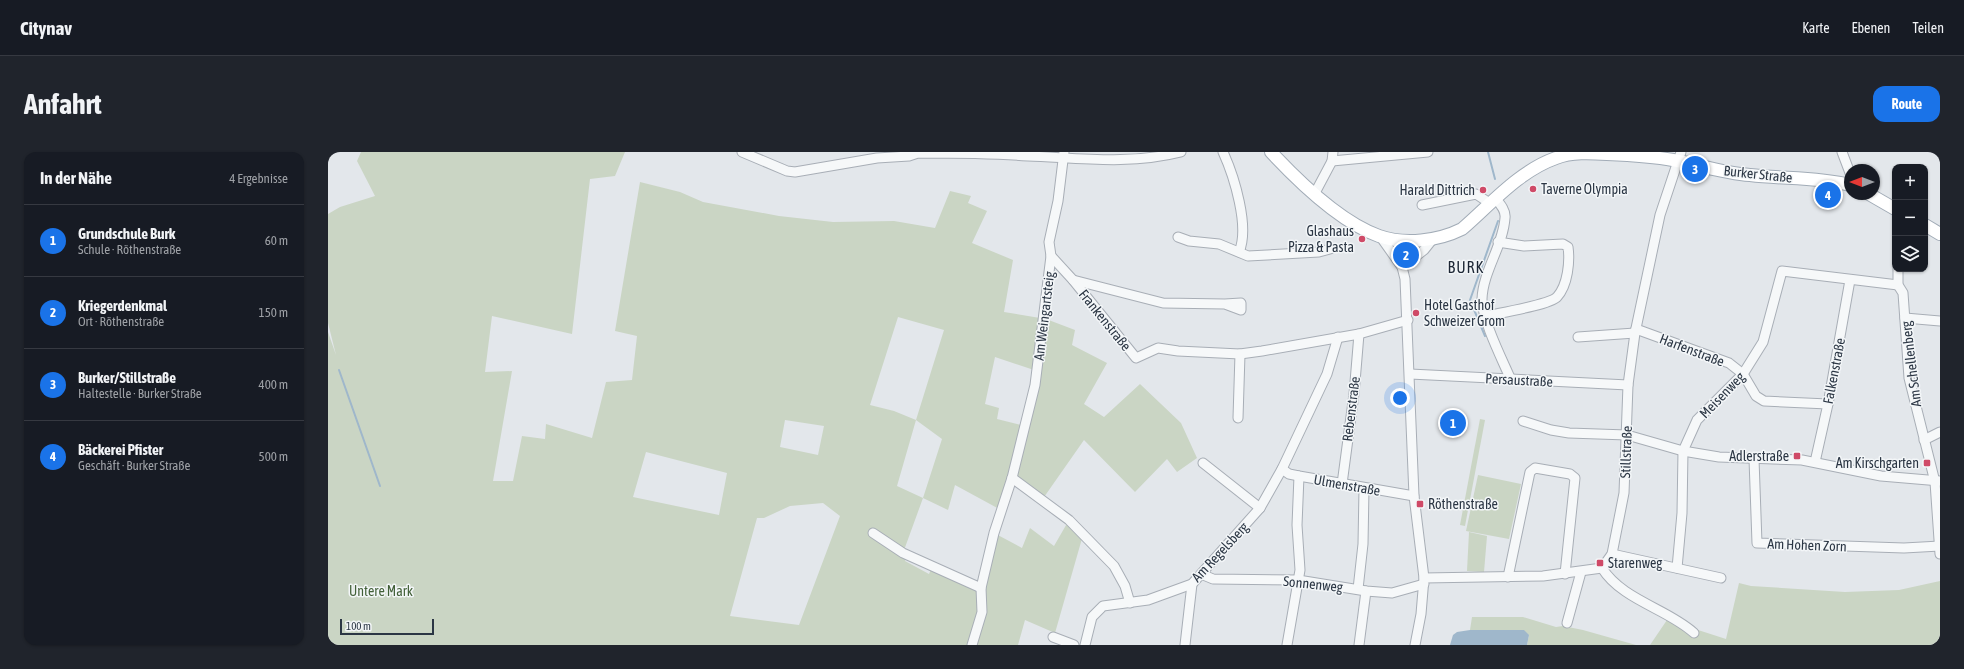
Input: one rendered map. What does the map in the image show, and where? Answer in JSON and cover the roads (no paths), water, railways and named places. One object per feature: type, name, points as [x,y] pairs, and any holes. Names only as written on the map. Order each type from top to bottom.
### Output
[{"type":"main road","name":"Burker Straße","points":[[1271,152],[1340,214],[1380,236],[1396,239],[1432,240],[1451,235],[1462,229],[1528,172],[1561,154],[1584,153],[1679,156],[1714,170],[1750,175],[1835,181],[1844,183]]},
{"type":"main road","points":[[1879,200],[1892,207]]},
{"type":"main road","points":[[1928,227],[1940,234]]},
{"type":"street","points":[[742,152],[787,171],[795,172],[876,155],[909,156],[918,153],[981,153],[1064,155],[1130,160],[1181,152]]},
{"type":"street","points":[[1223,152],[1231,169],[1241,207],[1242,246],[1240,252]]},
{"type":"street","points":[[1315,193],[1333,157],[1428,152]]},
{"type":"street","points":[[1842,152],[1847,164]]},
{"type":"street","name":"Am Weingartsteig","points":[[972,645],[982,612],[981,588],[994,533],[1012,478],[1035,385],[1051,256],[1049,242],[1058,201],[1064,155]]},
{"type":"street","name":"Stillstraße","points":[[1602,568],[1612,554],[1624,493],[1628,385],[1636,331],[1660,215],[1679,156]]},
{"type":"street","points":[[1422,205],[1476,194],[1502,206],[1505,218],[1482,298],[1486,316],[1511,380]]},
{"type":"street","points":[[1380,236],[1402,267],[1405,279],[1408,320],[1414,496],[1424,581],[1421,614],[1415,645]]},
{"type":"street","points":[[1178,237],[1190,241],[1219,244],[1248,256],[1319,252],[1330,249]]},
{"type":"street","points":[[1402,267],[1424,250],[1432,240]]},
{"type":"street","points":[[1486,316],[1547,302],[1557,297],[1566,280],[1570,262],[1568,247],[1562,244],[1524,246],[1498,242]]},
{"type":"street","name":"Frankenstraße","points":[[1051,256],[1073,280],[1136,358],[1158,348],[1178,351],[1240,354],[1359,334],[1408,320]]},
{"type":"street","name":"Meisenweg","points":[[1677,568],[1682,514],[1683,451],[1697,420],[1743,374],[1763,342],[1782,271],[1898,285]]},
{"type":"street","name":"Am Schellenberg","points":[[1898,272],[1898,285],[1902,293],[1905,318],[1909,378],[1924,440],[1937,481],[1940,554]]},
{"type":"street","points":[[1073,280],[1163,303],[1225,304]]},
{"type":"street","name":"Falkenstraße","points":[[1815,462],[1828,404],[1850,280]]},
{"type":"street","points":[[1905,318],[1940,321]]},
{"type":"street","points":[[1578,337],[1636,331]]},
{"type":"street","name":"Harfenstraße","points":[[1636,331],[1714,356],[1729,363],[1743,374],[1756,396],[1764,400],[1828,404]]},
{"type":"street","name":"Rebenstraße","points":[[1342,484],[1354,394],[1359,334]]},
{"type":"street","name":"Am Regelsberg","points":[[1085,645],[1092,617],[1103,606],[1148,600],[1192,584],[1260,508],[1282,469],[1327,374],[1338,337]]},
{"type":"street","points":[[1238,418],[1240,354]]},
{"type":"street","name":"Persaustraße","points":[[1410,374],[1628,385]]},
{"type":"street","points":[[1523,421],[1551,430],[1569,433],[1627,435],[1683,451],[1719,457],[1815,462],[1861,473],[1937,481]]},
{"type":"street","points":[[1924,440],[1940,432]]},
{"type":"street","name":"Am Hohen Zorn","points":[[1754,459],[1757,543],[1904,548],[1940,546]]},
{"type":"street","points":[[1203,463],[1260,508]]},
{"type":"street","points":[[1508,577],[1530,472],[1535,468],[1570,474],[1575,478],[1564,574]]},
{"type":"street","name":"Ulmenstraße","points":[[1282,469],[1289,474],[1364,489],[1414,496]]},
{"type":"street","points":[[1287,645],[1300,570],[1297,525],[1299,476]]},
{"type":"street","points":[[1012,478],[1069,520],[1114,566],[1125,586],[1130,603]]},
{"type":"street","points":[[1359,645],[1362,590],[1364,489]]},
{"type":"street","points":[[873,533],[903,554],[981,588]]},
{"type":"street","points":[[1612,554],[1721,578]]},
{"type":"street","points":[[1424,581],[1564,574],[1602,568],[1606,574],[1620,587],[1694,633]]},
{"type":"street","points":[[1568,623],[1581,572]]},
{"type":"street","name":"Sonnenweg","points":[[1201,574],[1213,579],[1298,580],[1392,593],[1424,581]]},
{"type":"street","points":[[1185,645],[1192,584]]},
{"type":"street","points":[[1053,636],[1074,645]]},
{"type":"water","points":[[1470,630],[1524,630],[1529,635],[1527,645],[1450,645],[1453,635],[1457,632]]},
{"type":"waterway","points":[[1488,152],[1495,179]]},
{"type":"waterway","points":[[1485,336],[1470,300],[1498,221]]},
{"type":"waterway","points":[[339,370],[380,486]]},
{"type":"place","name":"Burker/Stillstraße","points":[[1695,169]]},
{"type":"place","name":"Taverne Olympia","points":[[1533,189]]},
{"type":"place","name":"Harald Dittrich","points":[[1483,190]]},
{"type":"place","name":"Bäckerei Pfister","points":[[1828,195]]},
{"type":"place","name":"Glashaus Pizza & Pasta","points":[[1362,239]]},
{"type":"place","name":"Kriegerdenkmal","points":[[1406,255]]},
{"type":"place","name":"Hotel Gasthof Schweizer Grom","points":[[1416,313]]},
{"type":"place","name":"Grundschule Burk","points":[[1453,423]]},
{"type":"place","name":"Adlerstraße","points":[[1797,456]]},
{"type":"place","name":"Am Kirschgarten","points":[[1927,463]]},
{"type":"place","name":"Röthenstraße","points":[[1420,504]]},
{"type":"place","name":"Starenweg","points":[[1600,563]]},
{"type":"district","name":"BURK","points":[[1466,267]]},
{"type":"park label","name":"Untere Mark","points":[[381,591]]}]
